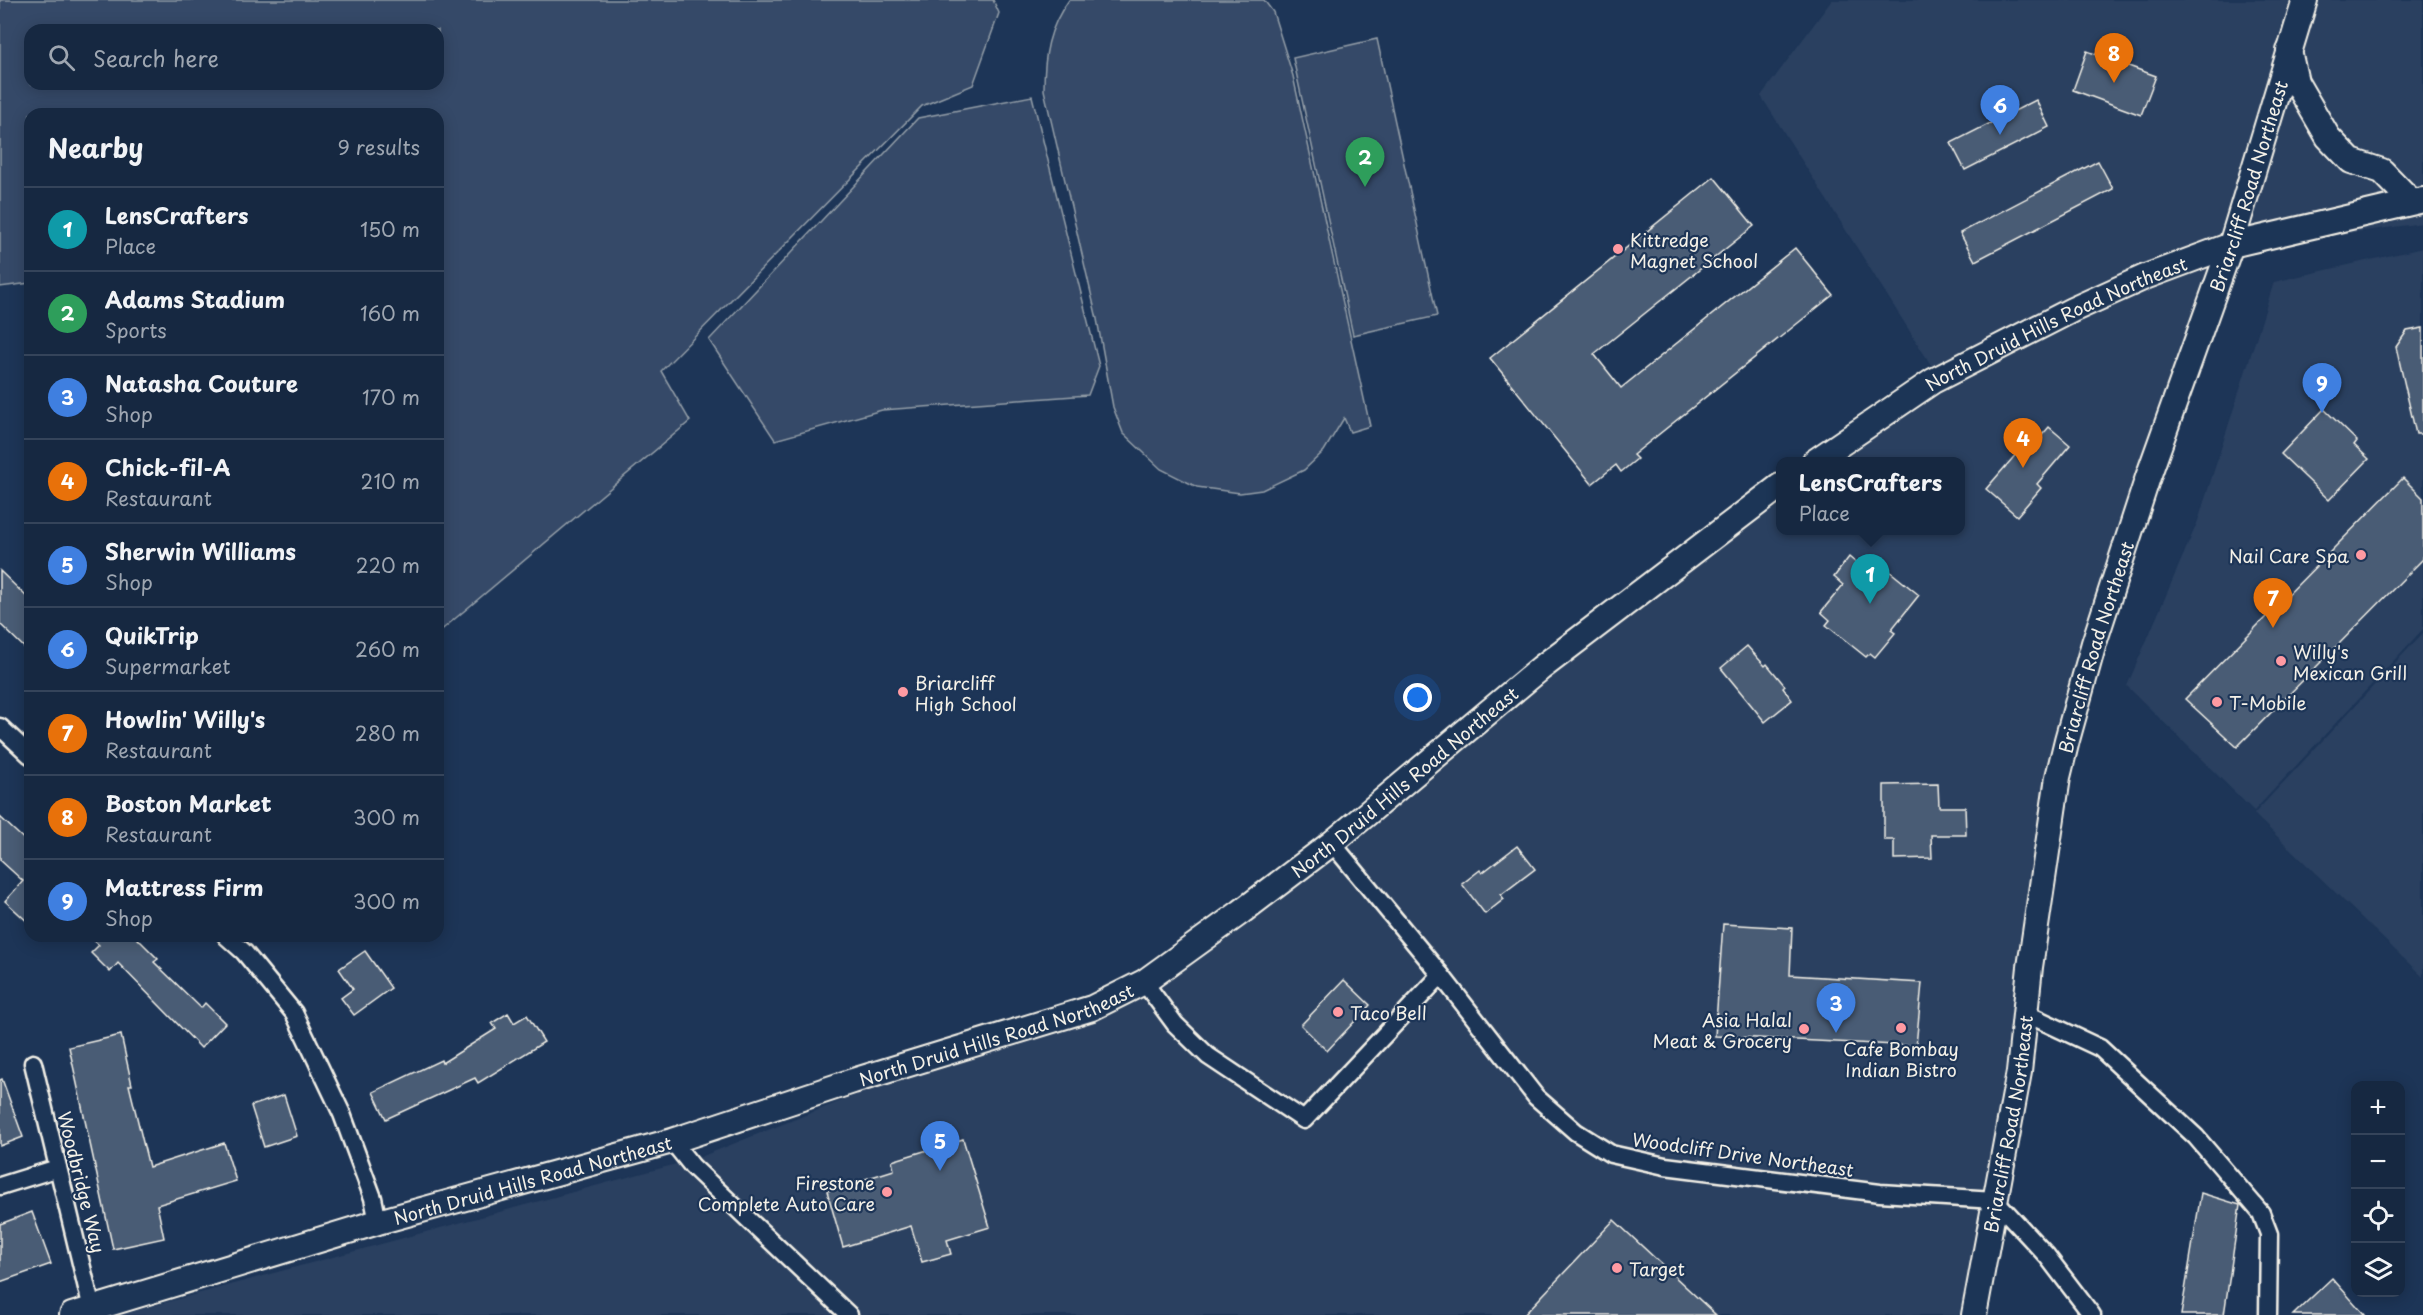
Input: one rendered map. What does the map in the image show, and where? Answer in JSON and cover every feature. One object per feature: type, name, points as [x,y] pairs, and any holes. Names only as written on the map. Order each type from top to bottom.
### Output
[{"type":"main road","name":"Briarcliff Road Northeast","points":[[1974,1315],[2019,1072],[2030,967],[2058,777],[2067,740],[2094,643],[2148,477],[2231,245],[2305,0]]},
{"type":"main road","points":[[2289,51],[2296,82],[2328,137],[2351,161],[2382,171],[2417,201]]},
{"type":"main road","name":"North Druid Hills Road Northeast","points":[[1822,457],[1943,376],[2072,310],[2134,282],[2231,245],[2417,201]]},
{"type":"main road","name":"North Druid Hills Road Northeast","points":[[82,1312],[378,1222],[672,1141],[853,1080],[1092,1008],[1144,982],[1189,952],[1332,843],[1541,668],[1678,561],[1776,489]]},
{"type":"street","points":[[0,727],[24,749]]},
{"type":"street","name":"Woodcliff Drive Northeast","points":[[1332,843],[1441,975],[1536,1097],[1576,1132],[1611,1154],[1665,1166],[1857,1190],[1995,1200]]},
{"type":"street","points":[[233,942],[244,952],[294,1013],[342,1114],[373,1198],[378,1222]]},
{"type":"street","points":[[1144,982],[1175,1024],[1208,1056],[1304,1120],[1441,975]]},
{"type":"street","points":[[2025,1013],[2100,1048],[2196,1137],[2261,1213],[2269,1234],[2268,1315]]},
{"type":"street","name":"Woodbridge Way","points":[[33,1063],[58,1168],[82,1312]]},
{"type":"street","points":[[672,1141],[692,1166],[849,1315]]},
{"type":"street","points":[[0,1186],[58,1168]]},
{"type":"street","points":[[1995,1200],[2047,1256],[2092,1315]]},
{"type":"shaded area","points":[[0,0],[993,0],[999,13],[973,85],[922,106],[661,371],[690,421],[444,628],[444,108],[24,108],[24,284],[0,287]]},
{"type":"shaded area","points":[[1069,0],[1264,0],[1273,12],[1293,76],[1370,426],[1350,432],[1344,418],[1324,451],[1304,470],[1262,490],[1240,493],[1197,487],[1161,469],[1123,433],[1113,407],[1097,319],[1044,90],[1045,66],[1052,32]]},
{"type":"shaded area","points":[[1832,0],[2423,0],[2423,223],[2223,250],[2093,658],[2032,1016],[1976,1315],[119,1315],[683,1164],[1113,992],[1243,905],[1776,479],[1776,535],[1965,535],[1965,457],[1807,457],[1933,368],[1761,96]]},
{"type":"shaded area","points":[[1377,39],[1437,316],[1353,335],[1293,58]]},
{"type":"shaded area","points":[[1032,96],[1099,366],[1088,395],[882,410],[775,440],[709,340],[918,118]]},
{"type":"shaded area","points":[[2423,248],[2423,629],[2254,811],[2127,686],[2198,521],[2274,282]]},
{"type":"shaded area","points":[[2423,633],[2423,977],[2254,814]]},
{"type":"building","points":[[2087,51],[2156,76],[2141,115],[2073,90]]},
{"type":"building","points":[[2036,100],[2049,127],[1965,170],[1951,143]]},
{"type":"building","points":[[2098,161],[2113,189],[1975,261],[1960,233]]},
{"type":"building","points":[[1714,177],[1754,226],[1594,354],[1621,388],[1795,248],[1833,295],[1633,455],[1637,459],[1621,472],[1616,465],[1592,484],[1490,358]]},
{"type":"building","points":[[2423,328],[2423,434],[2416,434],[2396,347],[2407,331]]},
{"type":"building","points":[[2324,409],[2357,441],[2354,445],[2369,459],[2329,500],[2281,454]]},
{"type":"building","points":[[2049,427],[2070,445],[2037,484],[2041,488],[2017,516],[1986,489],[2018,452],[2023,457]]},
{"type":"building","points":[[2403,478],[2423,498],[2423,559],[2237,747],[2185,699]]},
{"type":"building","points":[[1849,557],[1867,572],[1877,561],[1919,595],[1891,630],[1895,633],[1875,657],[1870,653],[1866,657],[1826,625],[1830,620],[1821,612],[1843,585],[1834,577]]},
{"type":"building","points":[[0,571],[24,594],[24,647],[0,624]]},
{"type":"building","points":[[1747,646],[1765,666],[1767,664],[1785,686],[1783,688],[1792,700],[1765,722],[1721,668]]},
{"type":"building","points":[[1938,784],[1939,807],[1965,807],[1966,835],[1931,835],[1932,858],[1894,859],[1894,840],[1884,840],[1884,785]]},
{"type":"building","points":[[0,817],[24,839],[24,918],[5,901],[23,881],[0,860]]},
{"type":"building","points":[[1517,846],[1535,869],[1501,895],[1504,899],[1485,914],[1462,884],[1480,870],[1482,873]]},
{"type":"building","points":[[1723,924],[1792,928],[1790,975],[1922,983],[1916,1046],[1715,1036]]},
{"type":"building","points":[[96,942],[141,942],[158,959],[154,962],[201,1008],[205,1003],[225,1023],[201,1048],[118,963],[110,972],[91,953],[99,945]]},
{"type":"building","points":[[365,951],[391,988],[354,1015],[341,998],[353,989],[339,969]]},
{"type":"building","name":"Taco Bell","points":[[1344,980],[1370,1005],[1327,1051],[1301,1025]]},
{"type":"building","points":[[508,1013],[514,1023],[527,1015],[544,1042],[478,1083],[475,1078],[386,1119],[373,1092],[441,1060],[442,1063],[496,1029],[492,1023]]},
{"type":"building","points":[[121,1035],[132,1085],[129,1085],[149,1167],[224,1143],[236,1181],[157,1205],[164,1238],[113,1249],[69,1047]]},
{"type":"building","points":[[2,1079],[23,1137],[0,1146],[0,1080]]},
{"type":"building","points":[[284,1095],[297,1136],[264,1147],[251,1106]]},
{"type":"building","points":[[963,1139],[990,1227],[947,1240],[951,1254],[922,1262],[911,1226],[843,1247],[827,1191],[894,1170],[892,1161]]},
{"type":"building","points":[[2201,1193],[2240,1205],[2224,1315],[2181,1315]]},
{"type":"building","points":[[32,1212],[51,1264],[0,1282],[0,1224]]},
{"type":"building","name":"Target","points":[[1614,1220],[1716,1315],[1524,1315]]},
{"type":"building","points":[[2332,1278],[2365,1315],[2293,1315]]},
{"type":"place","name":"Boston Market","points":[[2114,83]]},
{"type":"place","name":"QuikTrip","points":[[2000,135]]},
{"type":"place","name":"Adams Stadium","points":[[1365,187]]},
{"type":"place","name":"Kittredge Magnet School","points":[[1618,249]]},
{"type":"place","name":"Mattress Firm","points":[[2322,413]]},
{"type":"place","name":"Chick-fil-A","points":[[2023,468]]},
{"type":"place","name":"Nail Care Spa","points":[[2361,555]]},
{"type":"place","name":"LensCrafters","points":[[1870,604]]},
{"type":"place","name":"Howlin' Willy's","points":[[2273,628]]},
{"type":"place","name":"Willy's Mexican Grill","points":[[2281,661]]},
{"type":"place","name":"Briarcliff High School","points":[[903,692]]},
{"type":"place","name":"T-Mobile","points":[[2217,702]]},
{"type":"place","name":"Taco Bell","points":[[1338,1012]]},
{"type":"place","name":"Cafe Bombay Indian Bistro","points":[[1901,1028]]},
{"type":"place","name":"Asia Halal Meat & Grocery","points":[[1804,1029]]},
{"type":"place","name":"Natasha Couture","points":[[1836,1033]]},
{"type":"place","name":"Sherwin Williams","points":[[940,1171]]},
{"type":"place","name":"Firestone Complete Auto Care","points":[[887,1192]]},
{"type":"place","name":"Target","points":[[1617,1268]]}]
